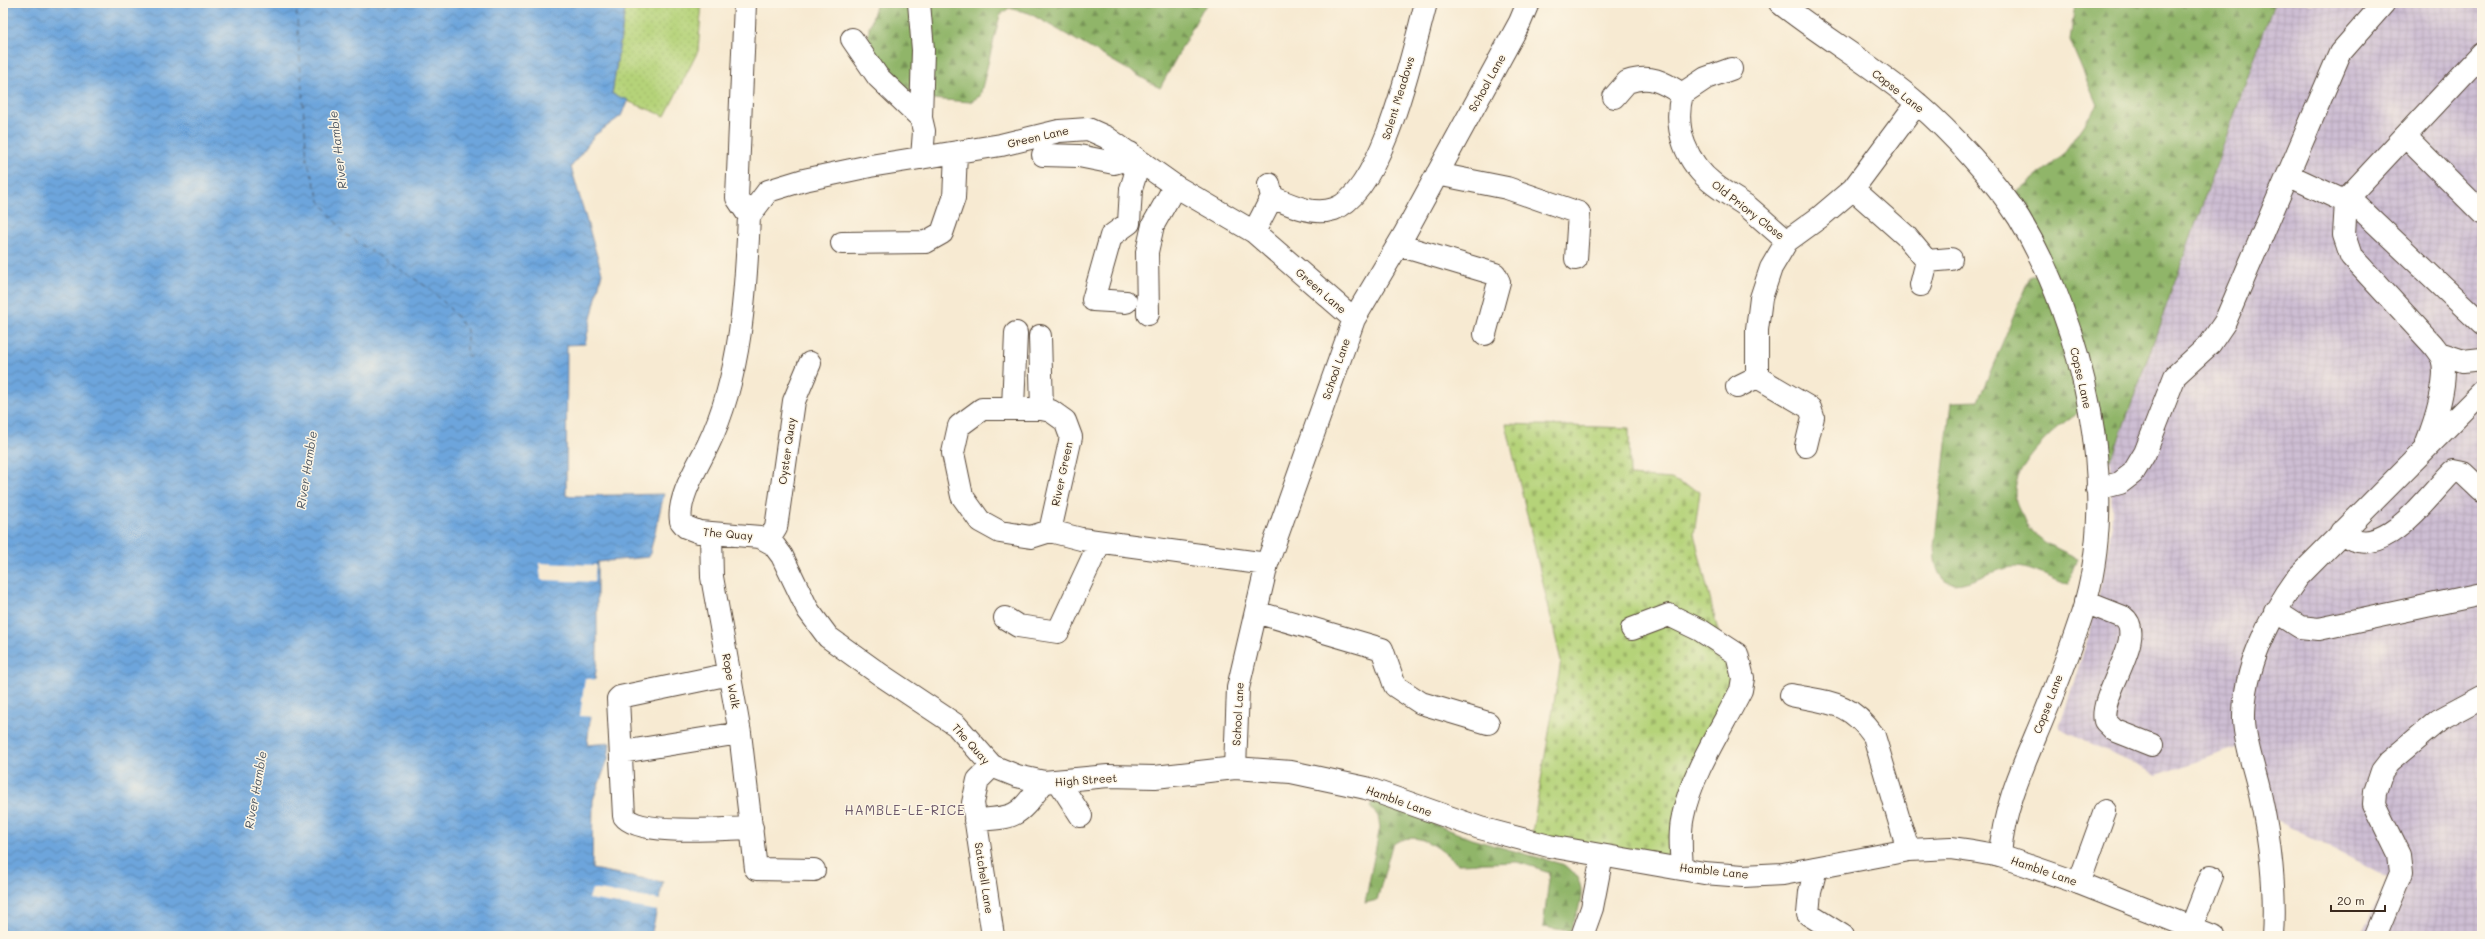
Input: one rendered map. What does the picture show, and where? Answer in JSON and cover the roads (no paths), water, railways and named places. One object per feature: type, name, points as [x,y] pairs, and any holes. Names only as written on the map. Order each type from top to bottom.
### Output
[{"type":"street","points":[[745,3],[737,198],[749,216]]},
{"type":"street","points":[[919,3],[923,50],[921,118],[924,131],[922,158]]},
{"type":"street","name":"Solent Meadows","points":[[1254,232],[1271,190],[1298,208],[1317,211],[1334,209],[1346,201],[1364,180],[1391,128],[1426,3]]},
{"type":"street","name":"School Lane","points":[[1235,768],[1238,688],[1268,564],[1354,319],[1398,245],[1520,22],[1528,3]]},
{"type":"street","points":[[2098,489],[2126,480],[2139,464],[2176,376],[2210,344],[2225,322],[2340,53],[2384,3]]},
{"type":"street","name":"Copse Lane","points":[[1788,6],[1917,103],[1962,149],[2006,200],[2035,247],[2051,283],[2079,356],[2096,459],[2098,489],[2097,541],[2085,602],[2050,702],[2008,806],[2002,832],[2000,856]]},
{"type":"street","points":[[852,39],[878,77],[921,118]]},
{"type":"street","points":[[2426,446],[2440,400],[2443,366],[2439,354],[2351,256],[2344,235],[2347,199],[2482,54]]},
{"type":"street","points":[[1614,97],[1627,82],[1658,79],[1682,94],[1706,78],[1730,69]]},
{"type":"street","name":"Old Priory Close","points":[[1682,94],[1678,108],[1679,129],[1689,159],[1714,185],[1748,208],[1787,241]]},
{"type":"street","name":"Old Priory Close","points":[[1757,377],[1757,330],[1761,298],[1771,268],[1787,241],[1820,217],[1852,189],[1917,103]]},
{"type":"street","name":"Green Lane","points":[[749,216],[768,191],[804,180],[1001,145],[1072,128],[1088,129],[1106,137],[1128,156],[1175,186],[1254,232],[1354,319]]},
{"type":"street","points":[[2405,136],[2482,213]]},
{"type":"street","points":[[842,243],[926,242],[942,233],[954,198],[956,153]]},
{"type":"street","points":[[1043,155],[1079,156],[1114,164],[1128,156],[1136,173],[1131,189],[1129,223],[1111,236],[1093,300],[1126,302]]},
{"type":"street","points":[[1437,174],[1507,188],[1579,213],[1576,259]]},
{"type":"street","points":[[2288,176],[2347,199],[2482,324]]},
{"type":"street","points":[[1148,314],[1147,252],[1153,226],[1175,186]]},
{"type":"street","points":[[1852,189],[1906,236],[1927,261]]},
{"type":"street","name":"The Quay","points":[[749,216],[747,270],[732,375],[709,444],[681,505],[681,521],[686,527],[712,534],[747,535],[768,541],[780,552],[808,610],[828,637],[863,663],[956,725],[992,766]]},
{"type":"street","points":[[1398,245],[1496,274],[1500,282],[1485,334]]},
{"type":"street","points":[[1927,261],[1951,259]]},
{"type":"street","points":[[1921,285],[1927,261]]},
{"type":"street","points":[[1013,408],[1016,333]]},
{"type":"street","points":[[1040,336],[1042,409]]},
{"type":"street","points":[[2439,354],[2458,361],[2482,359]]},
{"type":"street","name":"Oyster Quay","points":[[768,541],[776,528],[794,401],[810,363]]},
{"type":"street","points":[[1737,387],[1757,377],[1810,408],[1812,418],[1806,446]]},
{"type":"street","points":[[2273,936],[2267,832],[2244,721],[2246,697],[2251,674],[2263,637],[2275,611],[2298,577],[2426,446],[2482,392]]},
{"type":"street","name":"River Green","points":[[1013,408],[1042,409],[1051,411],[1065,421],[1071,437],[1050,531],[1032,537],[1000,532],[980,522],[962,496],[954,453],[959,426],[982,409],[1013,408]]},
{"type":"street","points":[[2341,532],[2352,540],[2362,542],[2388,536],[2399,527],[2453,471],[2463,473],[2482,491]]},
{"type":"street","points":[[1050,531],[1100,542],[1268,564]]},
{"type":"street","name":"Rope Walk","points":[[712,534],[712,577],[740,733],[756,869],[814,870]]},
{"type":"street","points":[[1005,618],[1018,626],[1058,632],[1100,542]]},
{"type":"street","points":[[2275,611],[2300,628],[2318,628],[2482,594]]},
{"type":"street","points":[[2085,602],[2123,617],[2128,620],[2131,629],[2126,650],[2105,709],[2105,721],[2114,730],[2152,745]]},
{"type":"street","points":[[1256,612],[1382,649],[1395,686],[1421,703],[1488,723]]},
{"type":"street","points":[[1632,629],[1669,615],[1700,630],[1737,654],[1743,678],[1741,690],[1698,775],[1683,815],[1680,842],[1682,868]]},
{"type":"street","points":[[730,674],[620,697],[617,702],[622,752],[624,816],[627,821],[662,829],[752,828]]},
{"type":"street","points":[[1791,695],[1842,705],[1869,728],[1874,736],[1908,850]]},
{"type":"street","points":[[2375,936],[2401,873],[2399,855],[2377,814],[2374,804],[2375,792],[2382,771],[2389,762],[2439,720],[2482,697]]},
{"type":"street","points":[[622,752],[740,733]]},
{"type":"street","points":[[992,766],[1017,776],[1052,782],[1081,816]]},
{"type":"street","name":"Satchell Lane","points":[[992,766],[978,780],[973,803],[993,936]]},
{"type":"street","name":"Hamble Lane","points":[[1235,768],[1278,770],[1341,782],[1387,795],[1480,828],[1549,846],[1602,856],[1743,876],[1784,874],[1908,850],[1952,848],[2000,856],[2079,883],[2188,930],[2213,936]]},
{"type":"street","name":"High Street","points":[[975,820],[1004,818],[1021,812],[1052,782],[1108,776],[1155,777],[1235,768]]},
{"type":"street","points":[[2079,883],[2105,811]]},
{"type":"street","points":[[1582,936],[1592,908],[1602,856]]},
{"type":"street","points":[[1816,868],[1810,892],[1808,914],[1843,936]]},
{"type":"street","points":[[2188,930],[2211,876]]},
{"type":"water","name":"River Hamble","points":[[3,3],[626,3],[612,94],[628,100],[621,116],[595,135],[571,167],[602,273],[585,344],[567,345],[566,496],[664,494],[649,557],[597,562],[597,662],[587,745],[610,743],[608,759],[593,800],[592,869],[663,882],[651,936],[3,936]]},
{"type":"district","name":"HAMBLE-LE-RICE","points":[[905,810]]}]
